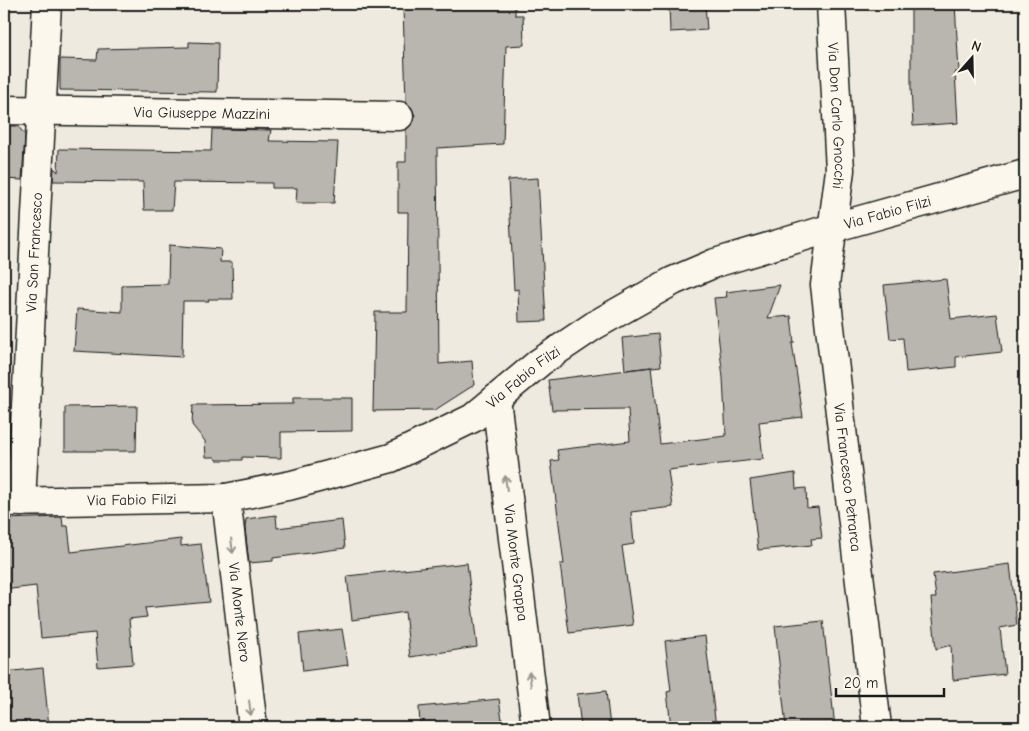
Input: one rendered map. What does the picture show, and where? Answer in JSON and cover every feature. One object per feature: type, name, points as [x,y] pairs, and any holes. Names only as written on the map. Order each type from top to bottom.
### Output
[{"type":"street","name":"Via San Francesco","points":[[12,502],[42,110],[47,4]]},
{"type":"street","name":"Via Don Carlo Gnocchi","points":[[831,4],[840,170],[832,228]]},
{"type":"street","name":"Via Giuseppe Mazzini","points":[[4,110],[399,116]]},
{"type":"street","name":"Via Fabio Filzi","points":[[12,502],[226,498],[292,485],[391,458],[473,418],[540,362],[595,325],[673,281],[715,263],[1025,174]]},
{"type":"street","name":"Via Francesco Petrarca","points":[[832,228],[825,285],[877,727]]},
{"type":"street","name":"Via Monte Grappa","points":[[496,399],[536,727]]},
{"type":"street","name":"Via Monte Nero","points":[[226,498],[253,727]]},
{"type":"building","points":[[515,4],[515,15],[523,15],[524,45],[506,46],[503,144],[437,148],[439,364],[472,361],[474,385],[435,410],[373,411],[375,312],[407,312],[408,212],[398,212],[398,162],[406,162],[406,130],[412,124],[415,116],[412,108],[406,102],[403,8]]},
{"type":"building","points":[[669,4],[705,4],[707,30],[670,32]]},
{"type":"building","points":[[911,4],[955,4],[959,72],[955,72],[958,123],[913,126]]},
{"type":"building","points":[[189,42],[218,43],[217,92],[60,90],[60,59],[97,60],[98,49],[189,47]]},
{"type":"building","points":[[4,126],[18,126],[25,135],[22,180],[4,179]]},
{"type":"building","points":[[212,129],[271,130],[269,141],[338,142],[334,203],[296,203],[297,188],[272,188],[272,183],[174,182],[172,210],[144,210],[143,182],[53,181],[54,168],[58,172],[59,149],[211,151]]},
{"type":"building","points":[[538,178],[546,321],[519,322],[518,289],[514,290],[508,180]]},
{"type":"building","points":[[169,245],[221,249],[220,262],[232,262],[233,299],[183,301],[182,357],[74,351],[77,309],[122,312],[122,285],[168,284]]},
{"type":"building","points":[[946,279],[951,319],[997,314],[1002,352],[956,357],[956,367],[906,372],[903,338],[890,339],[884,285]]},
{"type":"building","points":[[780,285],[768,318],[791,316],[794,343],[792,343],[803,417],[759,422],[763,459],[668,470],[673,507],[631,512],[634,544],[622,546],[633,625],[569,633],[560,564],[564,564],[551,461],[559,460],[557,450],[630,441],[628,409],[552,410],[548,380],[651,367],[660,444],[726,436],[723,378],[714,298],[727,297],[726,292]]},
{"type":"building","points":[[658,334],[661,366],[625,370],[622,338]]},
{"type":"building","points":[[293,398],[352,398],[352,431],[281,432],[281,458],[242,457],[242,460],[217,460],[215,457],[206,457],[205,441],[192,425],[193,405],[293,404]]},
{"type":"building","points":[[137,406],[136,451],[65,451],[65,407]]},
{"type":"building","points":[[795,473],[796,489],[806,488],[807,508],[818,507],[822,538],[811,539],[812,545],[758,550],[750,480]]},
{"type":"building","points":[[276,515],[277,528],[342,520],[345,548],[273,558],[273,561],[249,563],[245,528],[246,519]]},
{"type":"building","points":[[62,517],[63,526],[68,526],[71,552],[181,539],[181,546],[201,544],[209,602],[145,608],[147,617],[129,619],[133,664],[98,667],[95,633],[41,638],[36,586],[11,589],[9,583],[4,583],[4,519]]},
{"type":"building","points":[[467,563],[477,647],[410,657],[405,612],[352,620],[347,576]]},
{"type":"building","points":[[1010,564],[1017,625],[1000,628],[1005,674],[953,680],[951,645],[936,649],[931,598],[936,598],[933,574]]},
{"type":"building","points":[[823,621],[835,727],[786,727],[775,626]]},
{"type":"building","points":[[342,629],[348,665],[303,671],[299,634]]},
{"type":"building","points":[[705,636],[716,727],[671,727],[667,692],[671,691],[665,641]]},
{"type":"building","points":[[43,668],[49,727],[4,727],[4,672]]},
{"type":"building","points":[[606,691],[610,727],[581,727],[577,694]]},
{"type":"building","points":[[499,699],[503,727],[420,727],[419,707]]}]
